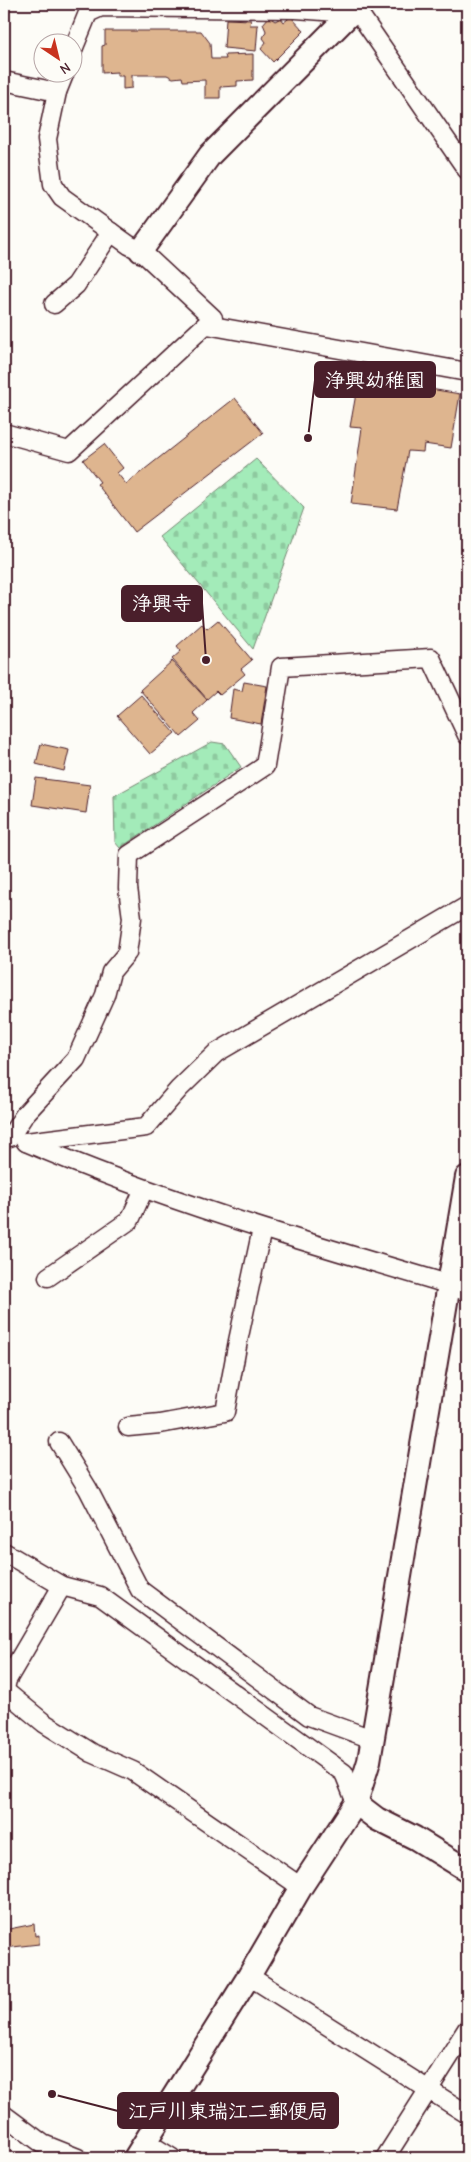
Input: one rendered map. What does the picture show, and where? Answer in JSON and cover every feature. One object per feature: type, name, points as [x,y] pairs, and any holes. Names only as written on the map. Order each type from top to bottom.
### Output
[{"type":"street","points":[[77,32],[82,9],[101,7],[296,9],[353,7]]},
{"type":"street","points":[[353,7],[467,170]]},
{"type":"street","points":[[140,251],[210,155],[353,7]]},
{"type":"street","points":[[4,81],[57,92]]},
{"type":"street","points":[[4,433],[69,451],[213,318],[140,251],[62,197],[53,184],[47,139],[61,82]]},
{"type":"street","points":[[54,304],[76,285],[111,232]]},
{"type":"street","points":[[207,325],[467,372]]},
{"type":"street","points":[[13,1138],[25,1114],[76,1059],[105,995],[111,972],[127,954],[132,918],[128,888],[129,856],[265,766],[280,667],[431,658],[467,735]]},
{"type":"street","points":[[13,1138],[146,1127],[179,1089],[216,1053],[467,906]]},
{"type":"street","points":[[13,1138],[90,1170],[144,1189],[262,1228],[458,1288]]},
{"type":"street","points":[[172,2158],[141,2150],[249,1976],[301,1887],[356,1803],[369,1761],[458,1288],[467,1177]]},
{"type":"street","points":[[48,1277],[130,1220],[144,1189]]},
{"type":"street","points":[[128,1427],[160,1424],[225,1412],[262,1228]]},
{"type":"street","points":[[59,1442],[88,1489],[140,1590],[309,1716],[372,1739]]},
{"type":"street","points":[[4,1552],[62,1586],[100,1596],[344,1774],[356,1803],[377,1819],[415,1838],[467,1870]]},
{"type":"street","points":[[62,1586],[7,1680],[4,1691],[44,1723],[92,1753],[133,1771],[301,1887]]},
{"type":"street","points":[[249,1976],[467,2114]]},
{"type":"street","points":[[384,2158],[467,2030]]},
{"type":"street","points":[[4,2115],[43,2144],[78,2158]]},
{"type":"green space","points":[[256,459],[304,508],[253,649],[160,537]]},
{"type":"green space","points":[[212,742],[225,744],[241,767],[120,848],[115,842],[114,796]]},
{"type":"building","points":[[269,17],[275,21],[281,18],[284,22],[291,17],[304,31],[273,62],[261,49],[266,42],[263,38],[266,31],[263,24]]},
{"type":"building","points":[[226,19],[251,20],[250,25],[258,25],[256,51],[224,48]]},
{"type":"building","points":[[105,31],[201,31],[210,43],[211,59],[226,59],[225,55],[253,54],[253,80],[237,81],[237,86],[220,87],[220,98],[205,98],[205,80],[183,81],[182,77],[173,78],[167,75],[132,75],[132,88],[123,89],[123,76],[117,76],[117,72],[102,73],[102,46],[105,45]]},
{"type":"building","points":[[359,377],[460,394],[451,448],[424,444],[423,452],[408,451],[397,509],[351,504],[362,428],[350,427]]},
{"type":"building","points":[[235,398],[263,433],[134,532],[97,484],[100,482],[83,460],[104,444],[123,468],[117,473],[126,484]]},
{"type":"building","points":[[218,620],[252,660],[241,669],[245,674],[220,695],[216,691],[207,699],[172,659],[181,651],[177,646],[202,624],[207,629]]},
{"type":"building","points":[[172,661],[207,700],[193,713],[200,721],[181,737],[140,690]]},
{"type":"building","points":[[244,682],[267,686],[261,724],[229,718],[233,689],[242,691]]},
{"type":"building","points":[[141,695],[175,733],[150,754],[117,716]]},
{"type":"building","points":[[41,744],[69,750],[64,771],[36,764]]},
{"type":"building","points":[[36,778],[90,785],[86,813],[32,805]]},
{"type":"building","points":[[34,1924],[35,1936],[39,1935],[39,1944],[4,1948],[4,1930]]},
{"type":"place","name":"浄興幼稚園","points":[[308,438]]},
{"type":"place","name":"浄興寺","points":[[206,660]]},
{"type":"place","name":"江戸川東瑞江二郵便局","points":[[52,2094]]}]
